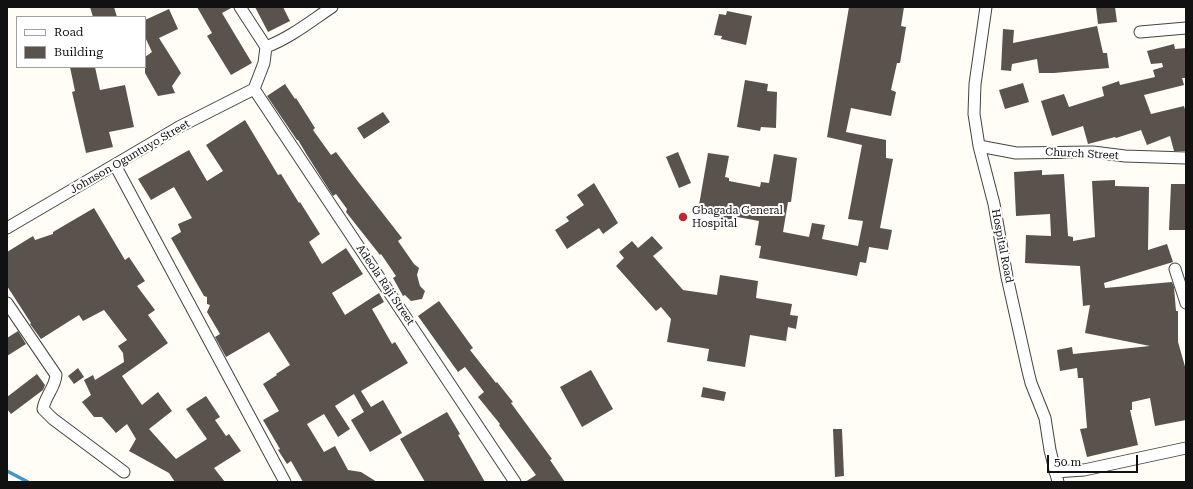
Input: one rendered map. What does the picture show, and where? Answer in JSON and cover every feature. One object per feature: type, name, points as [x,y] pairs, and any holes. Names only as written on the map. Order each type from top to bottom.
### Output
[{"type":"street","points":[[240,7],[266,47],[264,63],[254,89]]},
{"type":"street","points":[[266,47],[273,45],[304,27],[332,7]]},
{"type":"street","name":"Hospital Road","points":[[986,7],[975,84],[974,114],[979,146],[994,204],[1007,277],[1031,383],[1045,418],[1050,450],[1057,477]]},
{"type":"street","points":[[1140,32],[1186,28]]},
{"type":"street","name":"Johnson Oguntuyo Street","points":[[7,228],[179,127],[254,89]]},
{"type":"street","name":"Adeola Raji Street","points":[[254,89],[515,482]]},
{"type":"street","name":"Church Street","points":[[979,146],[1016,153],[1093,152],[1125,156],[1186,158]]},
{"type":"street","points":[[115,165],[285,482]]},
{"type":"street","points":[[1175,269],[1186,303]]},
{"type":"street","points":[[7,303],[56,375],[55,383],[44,401],[43,409],[53,419],[124,472]]},
{"type":"street","points":[[1057,477],[1186,448]]},
{"type":"building","points":[[90,7],[114,7],[117,16],[93,16]]},
{"type":"building","points":[[197,7],[233,7],[222,13],[252,63],[231,75],[207,36],[212,33]]},
{"type":"building","points":[[255,7],[283,7],[290,21],[268,32]]},
{"type":"building","points":[[849,7],[904,7],[901,26],[906,27],[900,63],[897,63],[891,90],[896,92],[891,116],[851,108],[846,132],[886,140],[886,158],[893,159],[880,228],[892,230],[888,250],[869,247],[866,263],[860,262],[857,276],[759,258],[761,246],[755,245],[759,221],[732,216],[731,221],[720,219],[720,215],[698,211],[708,153],[729,156],[725,177],[729,178],[729,181],[760,187],[761,182],[769,183],[774,154],[797,158],[791,202],[788,202],[783,232],[809,237],[812,223],[825,225],[822,239],[858,246],[863,221],[848,219],[862,145],[827,137]]},
{"type":"building","points":[[1096,7],[1115,7],[1117,22],[1098,24]]},
{"type":"building","points":[[169,9],[178,29],[159,38],[181,73],[172,86],[175,93],[158,96],[145,73],[146,56],[152,52],[146,39],[146,20]]},
{"type":"building","points":[[727,11],[752,16],[746,45],[721,39],[722,36],[714,35],[719,14],[726,15]]},
{"type":"building","points":[[1097,26],[1103,53],[1107,53],[1109,68],[1039,73],[1037,59],[1012,64],[1011,71],[1001,70],[1003,29],[1014,30],[1013,43]]},
{"type":"building","points":[[1174,44],[1175,49],[1186,48],[1186,78],[1182,78],[1184,85],[1144,95],[1151,114],[1184,106],[1186,113],[1186,151],[1174,151],[1170,136],[1147,145],[1141,130],[1116,138],[1088,144],[1083,126],[1052,136],[1041,101],[1064,94],[1069,107],[1104,96],[1102,87],[1119,81],[1120,85],[1155,77],[1153,70],[1163,67],[1162,63],[1151,64],[1147,51]]},
{"type":"building","points":[[70,68],[95,68],[100,90],[125,85],[134,127],[109,132],[113,147],[86,153],[72,92],[75,91]]},
{"type":"building","points":[[745,80],[768,84],[767,91],[777,92],[776,128],[761,127],[760,131],[737,127]]},
{"type":"building","points":[[1023,83],[1029,102],[1005,109],[999,90]]},
{"type":"building","points":[[285,84],[295,99],[296,98],[315,128],[313,130],[331,155],[336,152],[402,238],[398,241],[414,264],[419,268],[417,275],[420,286],[425,291],[422,299],[411,301],[405,295],[403,296],[393,278],[396,276],[381,254],[380,255],[346,212],[347,209],[336,194],[333,196],[298,140],[267,96]]},
{"type":"building","points":[[383,112],[390,122],[364,139],[357,128]]},
{"type":"building","points":[[245,120],[278,175],[281,174],[320,234],[309,242],[322,264],[346,248],[363,274],[332,293],[345,315],[379,293],[384,302],[372,309],[392,344],[395,342],[408,363],[361,391],[371,407],[383,400],[402,433],[370,452],[351,420],[364,412],[354,394],[335,406],[350,429],[338,437],[324,414],[307,424],[324,452],[335,446],[348,470],[361,472],[377,482],[303,482],[291,461],[287,464],[263,420],[279,411],[263,384],[290,365],[269,332],[226,357],[215,337],[220,334],[207,312],[210,305],[207,304],[207,297],[204,296],[171,238],[181,232],[178,224],[192,218],[174,187],[151,200],[138,179],[189,150],[207,181],[223,171],[206,145]]},
{"type":"building","points":[[678,152],[691,183],[679,188],[666,157]]},
{"type":"building","points":[[1042,170],[1042,175],[1064,174],[1068,236],[1073,237],[1073,241],[1095,237],[1092,181],[1115,180],[1115,186],[1149,187],[1148,250],[1167,244],[1173,262],[1104,283],[1105,288],[1172,282],[1174,287],[1176,311],[1178,311],[1178,342],[1186,370],[1186,420],[1155,426],[1150,398],[1132,402],[1132,410],[1130,410],[1138,445],[1087,457],[1080,429],[1087,428],[1083,378],[1078,378],[1077,368],[1060,371],[1057,350],[1072,347],[1073,354],[1150,346],[1085,333],[1090,305],[1083,306],[1080,266],[1025,263],[1026,235],[1051,236],[1050,214],[1016,216],[1014,172]]},
{"type":"building","points":[[594,183],[618,223],[603,234],[599,228],[567,249],[555,230],[569,221],[566,217],[584,205],[577,195]]},
{"type":"building","points":[[1171,184],[1186,184],[1186,230],[1169,230]]},
{"type":"building","points":[[94,208],[125,260],[129,257],[145,281],[137,286],[155,310],[148,315],[168,343],[122,376],[142,405],[158,392],[172,411],[149,429],[176,459],[207,439],[186,409],[206,396],[220,417],[215,420],[226,436],[229,434],[241,451],[214,468],[225,482],[175,482],[169,473],[129,451],[136,439],[127,424],[116,433],[102,417],[94,417],[82,402],[91,395],[84,380],[93,375],[95,380],[124,362],[123,353],[118,346],[127,340],[104,310],[83,321],[79,315],[41,339],[7,286],[7,252],[33,236],[35,240],[53,234],[53,232]]},
{"type":"building","points":[[652,236],[663,248],[653,256],[683,290],[717,295],[720,275],[758,281],[756,298],[792,304],[790,315],[798,316],[796,329],[788,327],[786,341],[750,335],[745,367],[707,361],[709,349],[667,342],[671,319],[661,307],[656,311],[616,266],[624,258],[619,252],[632,241],[638,248]]},
{"type":"building","points":[[439,301],[473,348],[470,350],[513,402],[511,403],[552,459],[550,460],[565,482],[525,482],[536,475],[499,425],[500,424],[478,397],[484,392],[465,367],[458,372],[418,316]]},
{"type":"building","points":[[18,331],[26,344],[7,356],[7,338]]},
{"type":"building","points":[[78,368],[84,377],[74,384],[68,376]]},
{"type":"building","points":[[591,370],[613,409],[582,427],[560,387]]},
{"type":"building","points":[[37,374],[45,385],[43,390],[11,414],[7,409],[7,397]]},
{"type":"building","points":[[703,387],[726,392],[724,401],[701,397]]},
{"type":"building","points":[[447,412],[460,434],[458,435],[485,482],[425,482],[400,439]]},
{"type":"building","points":[[833,429],[842,429],[844,476],[835,477]]},
{"type":"waterway","points":[[7,471],[28,482]]},
{"type":"place","name":"Gbagada General Hospital","points":[[683,217]]}]
